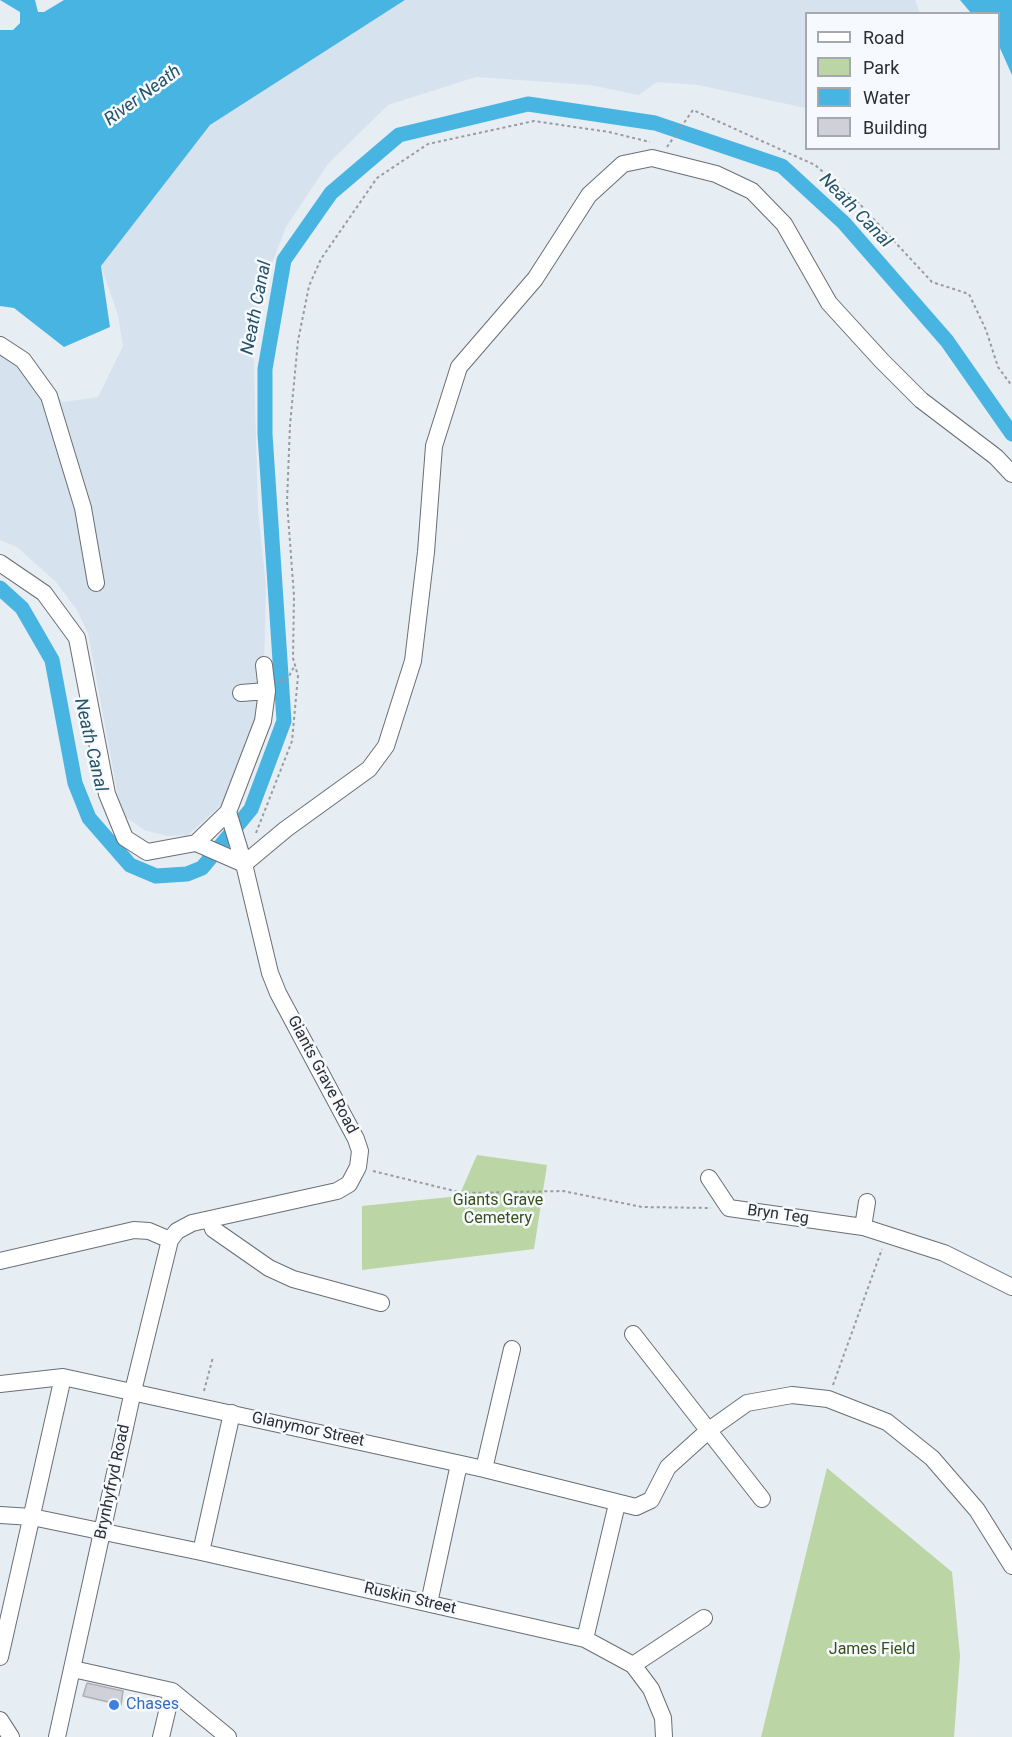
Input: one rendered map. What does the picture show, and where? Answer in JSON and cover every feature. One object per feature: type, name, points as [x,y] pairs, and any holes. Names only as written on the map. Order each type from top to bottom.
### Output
[{"type":"street","points":[[244,864],[286,829],[369,769],[386,747],[413,661],[426,552],[434,446],[459,367],[535,279],[589,195],[622,164],[652,158],[716,174],[752,191],[784,224],[829,303],[882,361],[921,400],[996,457],[1012,474]]},
{"type":"street","points":[[0,345],[23,360],[49,396],[82,508],[96,583]]},
{"type":"street","points":[[0,562],[44,593],[77,638],[107,795],[125,838],[147,852],[202,844],[231,848]]},
{"type":"street","points":[[202,844],[229,815],[263,721],[267,691],[264,666]]},
{"type":"street","points":[[242,693],[267,691]]},
{"type":"street","name":"Giants Grave Road","points":[[229,815],[231,848],[244,864],[270,973],[278,993],[356,1139],[360,1151],[358,1167]]},
{"type":"street","points":[[0,1261],[134,1230],[173,1236],[210,1219],[338,1191],[349,1184],[358,1167]]},
{"type":"street","name":"Bryn Teg","points":[[709,1178],[729,1208],[863,1227],[944,1253],[1012,1287]]},
{"type":"street","points":[[863,1227],[867,1202]]},
{"type":"street","points":[[210,1219],[213,1229],[269,1268],[292,1279],[381,1303]]},
{"type":"street","name":"Brynhyfryd Road","points":[[57,1737],[133,1391],[173,1236]]},
{"type":"street","points":[[633,1334],[762,1499]]},
{"type":"street","points":[[484,1469],[512,1349]]},
{"type":"street","points":[[0,1657],[8,1585],[32,1517],[63,1377]]},
{"type":"street","name":"Glanymor Street","points":[[0,1384],[63,1377],[133,1391],[199,1409],[232,1413],[484,1469],[636,1507],[651,1500],[668,1467],[709,1430]]},
{"type":"street","points":[[709,1430],[747,1403],[792,1395],[828,1399],[887,1422],[932,1458],[977,1510],[1012,1566]]},
{"type":"street","points":[[201,1552],[232,1413]]},
{"type":"street","points":[[429,1603],[459,1464]]},
{"type":"street","points":[[585,1639],[617,1504]]},
{"type":"street","name":"Ruskin Street","points":[[0,1515],[32,1517],[201,1552],[585,1639],[633,1665],[651,1689],[663,1718],[664,1737]]},
{"type":"street","points":[[633,1665],[704,1618]]},
{"type":"street","points":[[73,1669],[172,1691],[228,1737]]},
{"type":"street","points":[[161,1737],[172,1691]]},
{"type":"street","points":[[0,1720],[11,1737]]},
{"type":"path","points":[[667,147],[693,110],[815,165],[855,200],[932,282],[969,294],[986,330],[998,366],[1012,386]]},
{"type":"path","points":[[244,864],[292,741],[298,676],[295,665],[287,502],[290,425],[298,341],[309,286],[321,259],[377,177],[428,144],[534,121],[609,132],[656,144]]},
{"type":"path","points":[[287,680],[295,665]]},
{"type":"path","points":[[358,1167],[463,1193],[563,1191],[642,1207],[729,1208]]},
{"type":"path","points":[[828,1399],[887,1235]]},
{"type":"path","points":[[199,1409],[213,1357]]},
{"type":"shaded area","points":[[405,0],[915,0],[920,12],[805,12],[805,108],[698,85],[657,82],[639,95],[590,85],[476,77],[388,105],[328,164],[286,227],[260,294],[253,337],[258,510],[266,586],[264,665],[267,691],[224,802],[188,835],[167,836],[144,830],[126,817],[118,796],[88,633],[77,610],[56,582],[17,547],[0,540],[0,353],[23,360],[63,402],[98,397],[123,346],[118,315],[101,266],[210,125]]},
{"type":"green space","name":"Giants Grave Cemetery","points":[[477,1155],[547,1165],[534,1249],[362,1270],[362,1206],[459,1196]]},
{"type":"green space","name":"James Field","points":[[827,1468],[952,1572],[960,1656],[954,1737],[761,1737]]},
{"type":"water","name":"River Neath","points":[[0,0],[35,0],[38,12],[44,12],[64,0],[405,0],[210,125],[101,266],[110,327],[64,347],[14,308],[0,306],[0,30],[13,30],[20,23],[20,12]]},
{"type":"water","points":[[960,0],[1012,0],[1012,75],[1000,48],[1000,12],[970,12]]},
{"type":"building","points":[[87,1683],[123,1691],[121,1705],[83,1696]]},
{"type":"waterway","name":"Neath Canal","points":[[0,588],[22,608],[52,660],[75,783],[89,818],[130,865],[156,876],[187,874],[202,868],[251,809],[284,721],[265,434],[265,369],[284,260],[331,193],[399,135],[528,104],[655,123],[782,166],[844,223],[947,341],[1012,434]]},
{"type":"place","name":"Chases","points":[[114,1705]]}]
